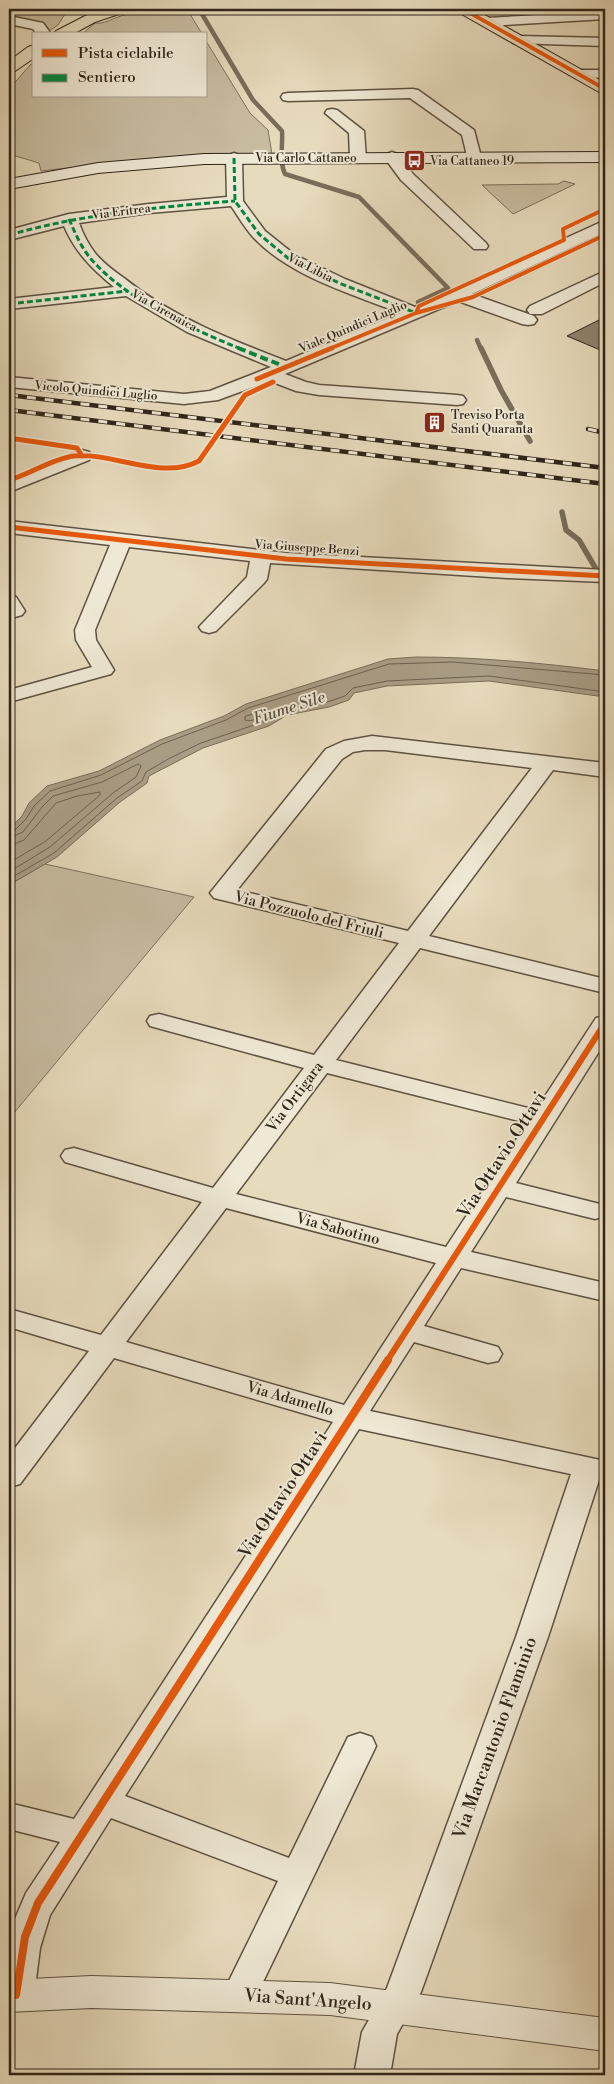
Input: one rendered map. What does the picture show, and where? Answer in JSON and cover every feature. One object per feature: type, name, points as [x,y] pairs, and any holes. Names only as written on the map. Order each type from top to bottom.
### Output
[{"type":"main road","points":[[62,32],[73,17],[71,9]]},
{"type":"main road","points":[[64,32],[90,19],[120,9]]},
{"type":"main road","points":[[463,9],[605,88]]},
{"type":"main road","points":[[9,68],[32,51]]},
{"type":"main road","name":"Via Carlo Cattaneo","points":[[9,184],[36,177],[135,164],[234,158],[605,157]]},
{"type":"main road","name":"Via Sant'Angelo","points":[[12,1996],[91,1992],[240,1995],[330,2000],[394,2006],[605,2035]]},
{"type":"street","points":[[9,12],[26,9]]},
{"type":"street","points":[[487,22],[605,15]]},
{"type":"street","points":[[9,20],[38,26],[42,32]]},
{"type":"street","points":[[518,40],[605,42]]},
{"type":"street","points":[[579,74],[605,74]]},
{"type":"street","points":[[288,97],[413,93],[469,133],[473,157]]},
{"type":"street","points":[[332,113],[356,132],[358,158]]},
{"type":"street","points":[[392,157],[407,177],[480,246]]},
{"type":"street","points":[[234,158],[235,200]]},
{"type":"street","name":"Via Eritrea","points":[[9,235],[69,219],[138,209],[235,200]]},
{"type":"street","name":"Via Libia","points":[[235,200],[259,234],[289,260],[339,283],[416,313]]},
{"type":"street","name":"Via Cirenaica","points":[[69,219],[77,239],[90,258],[128,291],[164,313],[204,333],[286,367]]},
{"type":"street","name":"Viale Quindici Luglio","points":[[184,399],[212,396],[269,374],[458,295],[604,227]]},
{"type":"street","points":[[458,295],[532,315],[605,276]]},
{"type":"street","points":[[9,304],[128,291]]},
{"type":"street","points":[[269,374],[302,387],[319,390],[457,400]]},
{"type":"street","name":"Vicolo Quindici Luglio","points":[[9,382],[184,399]]},
{"type":"street","points":[[9,486],[82,456]]},
{"type":"street","name":"Via Giuseppe Benzi","points":[[9,527],[261,556],[507,572],[605,576]]},
{"type":"street","points":[[9,696],[104,670],[86,640],[86,630],[121,541]]},
{"type":"street","name":"Via Giuseppe Benzi","points":[[209,627],[258,580],[261,556]]},
{"type":"street","name":"Via Pozzuolo del Friuli","points":[[547,763],[385,743],[361,743],[341,748],[334,754],[222,893],[605,986]]},
{"type":"street","points":[[547,763],[605,770]]},
{"type":"street","name":"Via Ortigara","points":[[9,1477],[547,763]]},
{"type":"street","points":[[159,1021],[320,1064],[543,1119]]},
{"type":"street","name":"Via Ottavio Ottavi","points":[[12,1996],[22,1941],[29,1920],[605,1023]]},
{"type":"street","name":"Via Sabotino","points":[[74,1156],[219,1198],[454,1258],[605,1292]]},
{"type":"street","points":[[500,1187],[595,1211]]},
{"type":"street","name":"Via Adamello","points":[[9,1318],[351,1417],[597,1469]]},
{"type":"street","points":[[407,1331],[488,1354]]},
{"type":"street","name":"Via Marcantonio Flaminio","points":[[372,2075],[380,2032],[403,1992],[525,1656],[597,1469]]},
{"type":"street","points":[[240,1995],[360,1746]]},
{"type":"street","points":[[104,1802],[298,1875]]},
{"type":"street","points":[[9,1816],[83,1834]]},
{"type":"shaded area","points":[[54,9],[65,14],[58,25],[49,31],[18,19],[9,18],[9,15]]},
{"type":"shaded area","points":[[187,9],[201,32],[84,32],[95,23],[148,11]]},
{"type":"shaded area","points":[[208,44],[250,113],[268,130],[272,154],[147,159],[41,171],[39,163],[9,154],[9,89],[31,64],[32,98],[208,98]]},
{"type":"shaded area","points":[[564,181],[575,184],[513,214],[482,185],[558,184]]},
{"type":"shaded area","points":[[45,864],[194,897],[9,1119],[9,885]]},
{"type":"water","name":"Fiume Sile","points":[[416,657],[510,661],[605,671],[605,697],[489,681],[387,686],[354,693],[349,700],[329,707],[287,715],[269,726],[203,748],[149,776],[147,783],[120,802],[57,857],[9,885],[9,829],[22,816],[29,803],[47,786],[99,771],[160,740],[224,716],[246,704],[388,659]]},
{"type":"building","points":[[605,317],[605,352],[567,336]]},
{"type":"waterway","points":[[199,9],[253,100],[282,131],[282,159],[285,174],[359,197],[448,288],[418,302]]},
{"type":"waterway","points":[[477,340],[481,349]]},
{"type":"waterway","points":[[481,348],[501,390],[530,441]]},
{"type":"waterway","points":[[562,512],[566,530],[579,540],[599,574]]},
{"type":"waterway","points":[[602,583],[605,592]]},
{"type":"railway","points":[[9,395],[605,468]]},
{"type":"railway","points":[[9,410],[605,484]]},
{"type":"railway","points":[[588,429],[605,433]]},
{"type":"marked path","points":[[234,158],[235,201],[259,234],[289,259],[339,283],[416,313]]},
{"type":"marked path","points":[[9,235],[37,227],[93,216],[149,208],[235,201]]},
{"type":"marked path","points":[[69,219],[80,243],[91,259],[128,290],[170,317],[239,349],[286,367]]},
{"type":"marked path","points":[[9,304],[127,291]]},
{"type":"cycle path","points":[[463,9],[605,89]]},
{"type":"cycle path","points":[[416,313],[419,306],[564,240],[563,229],[605,209]]},
{"type":"cycle path","points":[[257,379],[416,313],[473,297],[605,235]]},
{"type":"cycle path","points":[[9,480],[55,461],[73,456],[161,467],[191,465],[199,461],[245,395],[273,382]]},
{"type":"cycle path","points":[[9,438],[77,448],[82,456]]},
{"type":"cycle path","points":[[9,527],[286,559],[605,576]]},
{"type":"cycle path","points":[[9,1996],[16,1995],[20,1959],[25,1937],[38,1903],[605,1023]]},
{"type":"place","name":"Via Cattaneo 19","points":[[414,161]]},
{"type":"place","name":"Treviso Porta Santi Quaranta","points":[[435,422]]}]
